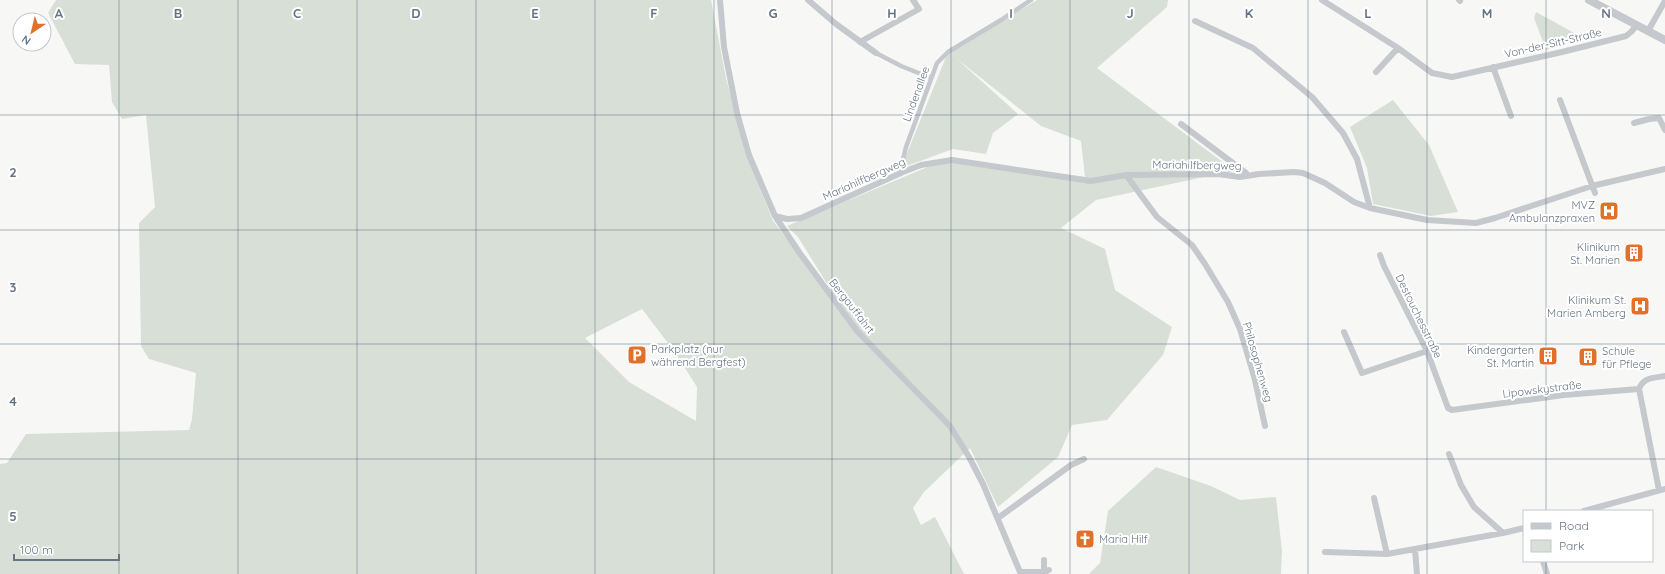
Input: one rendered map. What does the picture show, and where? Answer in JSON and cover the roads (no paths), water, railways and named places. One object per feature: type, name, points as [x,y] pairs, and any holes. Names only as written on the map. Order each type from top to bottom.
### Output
[{"type":"street","name":"Bergauffahrt","points":[[720,0],[724,47],[737,113],[749,155],[775,216],[798,252],[857,331],[950,426],[969,457],[998,518],[1020,572],[1047,571],[1044,560]]},
{"type":"street","points":[[808,0],[876,53],[901,66],[931,78]]},
{"type":"street","points":[[860,42],[919,9],[913,0]]},
{"type":"street","name":"Lindenallee","points":[[903,172],[901,168],[906,147],[937,63],[948,52],[1031,0]]},
{"type":"street","name":"Von-der-Sitt-Straße","points":[[1322,0],[1398,48],[1432,73],[1452,77],[1626,36],[1637,25]]},
{"type":"street","points":[[1589,0],[1665,40]]},
{"type":"street","points":[[1648,31],[1665,1]]},
{"type":"street","points":[[1195,21],[1253,48],[1312,97],[1347,139],[1357,159],[1370,208]]},
{"type":"street","points":[[1376,72],[1398,48]]},
{"type":"street","name":"Von-der-Sitt-Straße","points":[[1493,67],[1511,116]]},
{"type":"street","points":[[1560,100],[1595,193]]},
{"type":"street","points":[[1634,123],[1649,118],[1659,118],[1665,130]]},
{"type":"street","points":[[1181,124],[1246,173],[1247,176]]},
{"type":"street","name":"Mariahilfbergweg","points":[[775,216],[787,219],[802,218],[921,165],[952,160],[1091,181],[1126,175],[1218,174],[1240,177],[1275,172],[1303,173],[1336,189],[1354,202],[1370,208],[1427,220],[1476,223],[1592,186],[1665,169]]},
{"type":"street","name":"Philosophenweg","points":[[1126,175],[1157,218],[1192,245],[1228,302],[1240,329],[1255,380],[1265,426]]},
{"type":"street","name":"Destouchesstraße","points":[[1380,255],[1384,266],[1427,350],[1448,408]]},
{"type":"street","points":[[1344,332],[1362,374],[1427,350]]},
{"type":"street","points":[[1588,510],[1662,490],[1639,389],[1643,381],[1665,376]]},
{"type":"street","name":"Lipowskystraße","points":[[1448,408],[1452,410],[1564,395],[1639,389]]},
{"type":"street","points":[[1449,454],[1461,485],[1474,507],[1503,533]]},
{"type":"street","points":[[998,518],[1071,465],[1084,459]]},
{"type":"street","points":[[1374,498],[1387,554]]},
{"type":"street","points":[[1325,552],[1387,554],[1523,528]]},
{"type":"street","points":[[1416,549],[1417,574]]},
{"type":"street","points":[[1543,562],[1547,574]]},
{"type":"place","name":"MVZ Ambulanzpraxen","points":[[1609,211]]},
{"type":"place","name":"Klinikum St. Marien","points":[[1634,253]]},
{"type":"place","name":"Klinikum St. Marien Amberg","points":[[1640,306]]},
{"type":"place","name":"Parkplatz (nur während Bergfest)","points":[[637,355]]},
{"type":"place","name":"Kindergarten St. Martin","points":[[1548,356]]},
{"type":"place","name":"Schule für Pflege","points":[[1588,357]]},
{"type":"place","name":"Maria Hilf","points":[[1085,539]]}]
